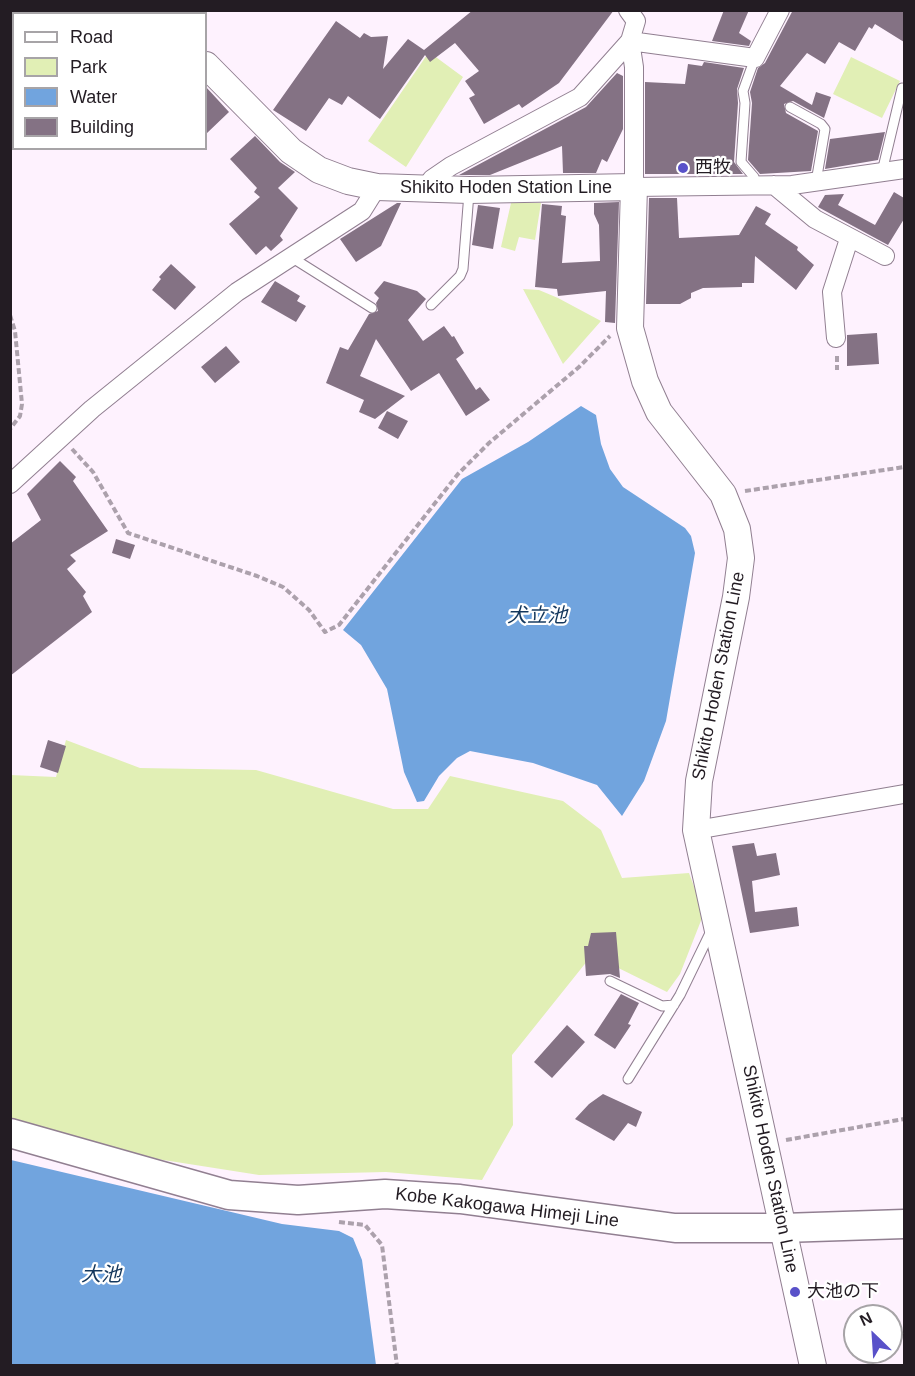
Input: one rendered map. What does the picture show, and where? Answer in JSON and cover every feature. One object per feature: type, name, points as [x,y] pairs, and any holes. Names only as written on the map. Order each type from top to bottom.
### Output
[{"type":"main road","name":"Shikito Hoden Station Line","points":[[207,66],[291,151],[319,170],[376,188],[469,190],[634,188],[630,328],[645,381],[659,412],[723,494],[737,529],[741,558],[736,597],[699,781],[696,830],[813,1365]]},
{"type":"main road","name":"Kobe Kakogawa Himeji Line","points":[[10,1133],[229,1195],[298,1200],[385,1194],[460,1200],[675,1227],[783,1228],[904,1224]]},
{"type":"street","points":[[630,41],[755,58],[780,10]]},
{"type":"street","points":[[634,14],[630,41],[634,67],[634,188],[816,182],[904,169]]},
{"type":"street","points":[[425,189],[432,179],[451,166],[580,97],[607,64],[630,41]]},
{"type":"street","points":[[765,185],[815,219],[885,256]]},
{"type":"street","points":[[10,484],[100,402],[237,292],[362,211],[376,188]]},
{"type":"street","points":[[836,338],[832,292],[849,239]]},
{"type":"street","points":[[696,830],[904,794]]},
{"type":"lane","points":[[755,58],[743,91],[746,103],[741,162],[754,177],[765,185]]},
{"type":"lane","points":[[882,172],[903,88]]},
{"type":"lane","points":[[790,107],[821,124],[825,129],[816,182]]},
{"type":"lane","points":[[431,305],[460,276],[463,269],[469,190]]},
{"type":"lane","points":[[291,257],[372,308]]},
{"type":"lane","points":[[628,1079],[674,1005],[716,921]]},
{"type":"lane","points":[[610,981],[662,1006],[674,1005]]},
{"type":"path","points":[[10,315],[15,331],[22,404],[20,416],[10,429]]},
{"type":"path","points":[[62,437],[93,472],[128,533],[257,576],[283,587],[309,610],[325,632],[339,625],[427,513],[489,443],[579,367],[608,337],[630,328]]},
{"type":"path","points":[[723,494],[904,467]]},
{"type":"path","points":[[765,1144],[904,1119]]},
{"type":"path","points":[[334,1222],[364,1225],[382,1245],[397,1365]]},
{"type":"green space","points":[[429,52],[463,77],[406,167],[368,141]]},
{"type":"green space","points":[[851,57],[900,81],[882,118],[833,94]]},
{"type":"green space","points":[[511,203],[541,203],[535,240],[519,237],[515,251],[501,247]]},
{"type":"green space","points":[[523,289],[539,290],[601,321],[563,364]]},
{"type":"green space","points":[[66,740],[140,768],[256,770],[393,809],[428,809],[450,776],[563,801],[601,830],[622,878],[689,873],[704,913],[680,974],[667,992],[592,955],[512,1055],[513,1125],[482,1180],[386,1172],[259,1175],[157,1159],[11,1120],[10,775],[56,777]]},
{"type":"water","name":"犬立池","points":[[581,406],[596,415],[601,444],[610,469],[623,487],[685,528],[691,536],[695,553],[666,721],[644,781],[622,816],[597,785],[533,763],[470,751],[457,758],[439,776],[424,801],[417,802],[404,772],[387,689],[361,645],[343,630],[462,479],[528,442]]},
{"type":"water","name":"大池","points":[[11,1160],[282,1224],[339,1231],[353,1238],[362,1260],[376,1365],[11,1365]]},
{"type":"building","points":[[473,10],[614,10],[559,83],[522,108],[519,104],[484,124],[469,98],[475,95],[465,81],[479,71],[455,43],[430,62],[425,55],[380,119],[348,96],[342,105],[329,98],[306,131],[273,110],[336,21],[360,38],[364,33],[371,37],[388,36],[383,69],[408,39],[424,50]]},
{"type":"building","points":[[724,10],[749,10],[739,33],[751,41],[749,46],[712,41]]},
{"type":"building","points":[[793,10],[904,10],[904,42],[875,24],[872,29],[869,27],[855,51],[839,42],[825,64],[807,53],[780,86],[812,105],[816,92],[831,97],[824,118],[793,101],[784,104],[786,113],[818,131],[811,171],[760,174],[748,160],[752,103],[750,92],[758,68],[765,63]]},
{"type":"building","points":[[704,62],[744,68],[737,89],[734,162],[743,174],[645,174],[645,82],[685,84],[688,64],[702,66]]},
{"type":"building","points":[[617,73],[623,76],[623,129],[607,162],[602,159],[596,173],[563,173],[562,146],[490,175],[459,175],[586,107]]},
{"type":"building","points":[[207,88],[229,112],[207,133]]},
{"type":"building","points":[[885,132],[878,160],[825,169],[830,139]]},
{"type":"building","points":[[255,136],[280,162],[295,172],[278,188],[298,208],[280,236],[283,240],[271,251],[266,246],[256,255],[229,224],[260,197],[254,192],[257,188],[230,159]]},
{"type":"building","points":[[894,192],[904,198],[904,219],[888,245],[818,207],[825,195],[844,194],[838,205],[875,225]]},
{"type":"building","points":[[649,198],[677,198],[679,238],[739,235],[756,206],[771,214],[765,224],[798,247],[797,250],[814,265],[796,290],[755,256],[754,283],[742,283],[742,287],[703,288],[691,293],[691,298],[680,304],[646,304]]},
{"type":"building","points":[[619,202],[615,323],[605,322],[606,291],[558,296],[557,289],[535,287],[542,204],[562,206],[561,215],[566,216],[562,263],[600,261],[599,225],[594,214],[594,203]]},
{"type":"building","points":[[397,203],[401,203],[381,246],[356,262],[340,239]]},
{"type":"building","points":[[478,205],[500,208],[493,249],[472,245]]},
{"type":"building","points":[[171,264],[196,287],[175,310],[152,290],[161,279],[159,277]]},
{"type":"building","points":[[275,281],[300,296],[297,301],[306,306],[296,322],[261,302]]},
{"type":"building","points":[[384,281],[417,291],[426,299],[408,320],[423,341],[444,326],[452,337],[454,336],[464,353],[456,359],[476,390],[480,387],[490,400],[466,416],[439,373],[411,391],[376,339],[360,376],[405,396],[375,419],[359,412],[364,400],[326,383],[340,347],[348,350],[369,314],[378,311],[376,303],[379,298],[374,293]]},
{"type":"building","points":[[877,333],[879,364],[847,366],[847,335]]},
{"type":"building","points":[[226,346],[240,362],[215,383],[201,367]]},
{"type":"building","points":[[387,411],[408,421],[398,439],[378,428]]},
{"type":"building","points":[[60,461],[76,477],[73,481],[108,531],[70,555],[76,561],[67,569],[86,592],[83,596],[92,612],[10,676],[10,544],[41,520],[27,494]]},
{"type":"building","points":[[116,539],[135,545],[130,559],[112,553]]},
{"type":"building","points":[[48,740],[66,746],[58,773],[40,767]]},
{"type":"building","points":[[754,843],[757,856],[776,853],[780,875],[752,881],[755,912],[797,907],[799,926],[750,933],[732,846]]},
{"type":"building","points":[[616,932],[620,978],[610,974],[586,976],[584,946],[588,946],[591,933]]},
{"type":"building","points":[[621,994],[639,1003],[628,1024],[631,1025],[615,1049],[594,1035]]},
{"type":"building","points":[[567,1025],[585,1042],[552,1078],[534,1062]]},
{"type":"building","points":[[603,1094],[642,1112],[636,1127],[628,1123],[614,1141],[575,1119],[589,1104]]},
{"type":"place","name":"西牧","points":[[683,168]]},
{"type":"place","name":"大池の下","points":[[795,1292]]}]
